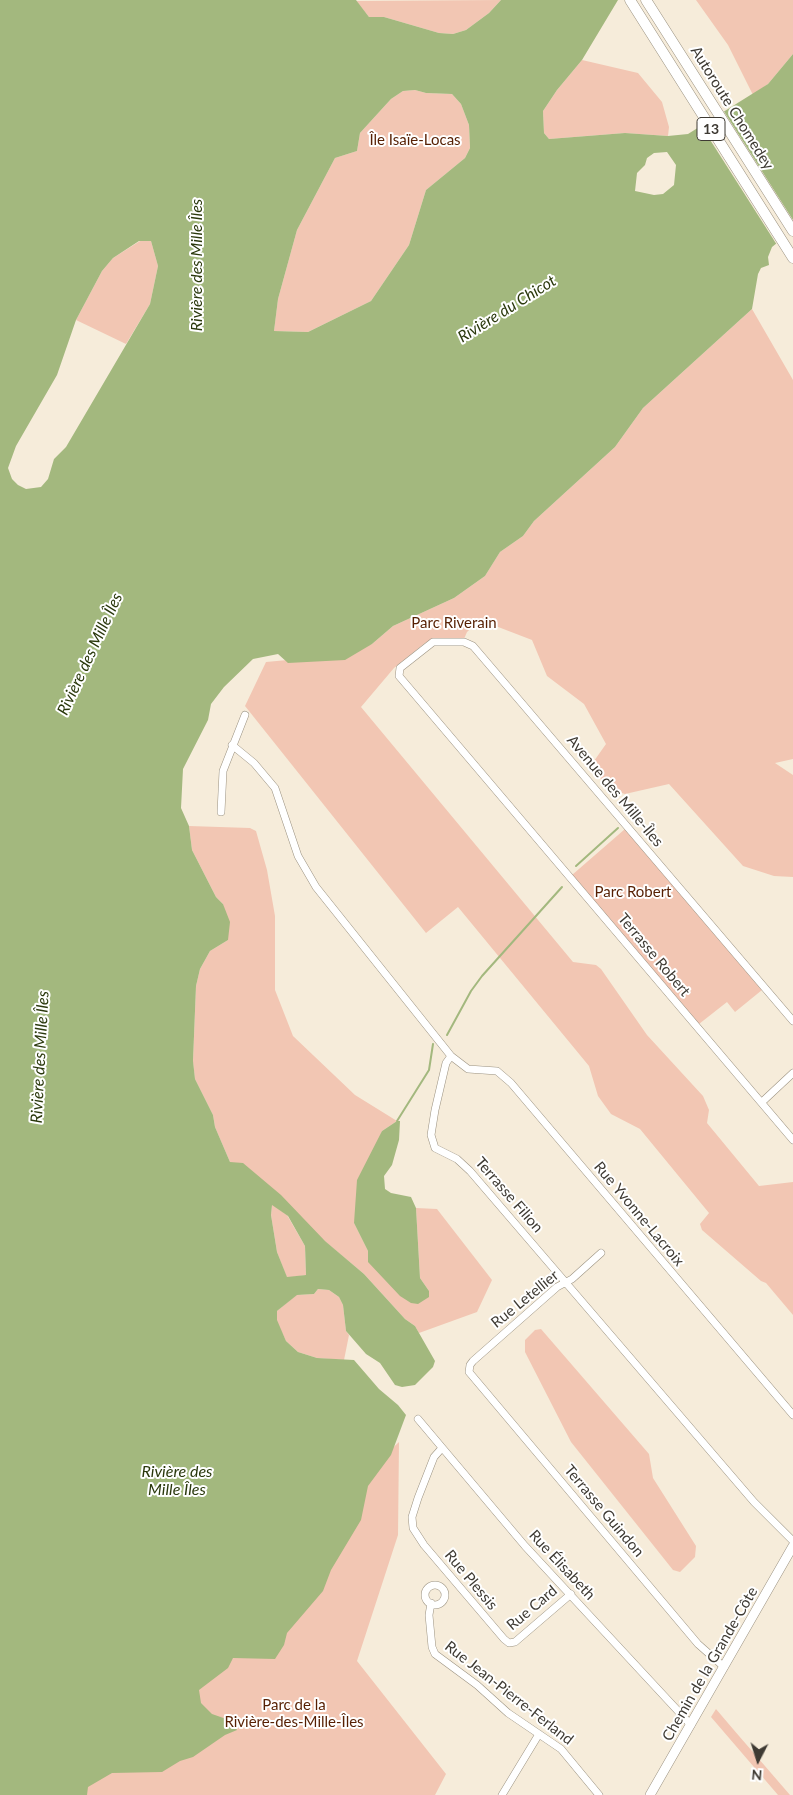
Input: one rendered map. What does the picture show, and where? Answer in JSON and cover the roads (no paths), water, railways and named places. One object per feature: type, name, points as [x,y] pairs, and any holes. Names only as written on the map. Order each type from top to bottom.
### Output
[{"type":"highway","name":"Autoroute Chomedey","points":[[630,0],[793,258]]},
{"type":"highway","name":"Autoroute Chomedey","points":[[646,0],[793,231]]},
{"type":"main road","name":"Chemin de la Grande-Côte","points":[[650,1795],[793,1546]]},
{"type":"street","name":"Avenue des Mille-Îles","points":[[398,673],[400,668],[409,660],[433,642],[464,642],[473,646],[793,1021]]},
{"type":"street","name":"Terrasse Robert","points":[[398,673],[793,1140]]},
{"type":"street","points":[[221,812],[223,771],[245,715]]},
{"type":"street","points":[[232,745],[254,763],[275,788],[298,856],[316,887],[451,1056]]},
{"type":"street","name":"Terrasse Filion","points":[[451,1056],[446,1063],[435,1110],[431,1135],[435,1148],[457,1159],[470,1171],[754,1502],[793,1541]]},
{"type":"street","name":"Rue Yvonne-Lacroix","points":[[451,1056],[468,1069],[497,1070],[512,1083],[793,1415]]},
{"type":"street","points":[[762,1102],[793,1073]]},
{"type":"street","name":"Rue Letellier","points":[[469,1368],[471,1363],[550,1293],[601,1253]]},
{"type":"street","name":"Terrasse Guindon","points":[[469,1368],[472,1377],[698,1644],[724,1668]]},
{"type":"street","name":"Rue Élisabeth","points":[[418,1419],[522,1542],[691,1725]]},
{"type":"street","name":"Rue Plessis","points":[[442,1448],[434,1457],[415,1506],[412,1521],[414,1531],[504,1639],[510,1643]]},
{"type":"street","name":"Rue Card","points":[[510,1643],[518,1639],[571,1594]]},
{"type":"street","name":"Rue Jean-Pierre-Ferland","points":[[431,1603],[429,1615],[432,1647],[435,1654],[466,1676],[505,1711],[561,1749],[599,1795]]},
{"type":"street","points":[[502,1795],[538,1734]]},
{"type":"water","name":"Rivière des Mille Îles","points":[[0,0],[356,0],[369,17],[384,17],[439,33],[453,34],[466,30],[489,13],[501,0],[618,0],[582,60],[557,90],[543,111],[544,133],[549,139],[625,133],[668,136],[688,134],[768,84],[793,54],[793,230],[772,247],[768,257],[769,265],[761,268],[758,274],[752,309],[643,408],[615,447],[534,521],[523,536],[500,552],[485,576],[454,598],[393,626],[372,644],[345,660],[288,663],[278,654],[253,659],[224,687],[211,704],[208,720],[183,769],[181,808],[189,826],[192,850],[216,897],[223,904],[230,922],[228,940],[210,951],[200,969],[196,986],[193,1061],[195,1079],[213,1115],[215,1127],[230,1162],[243,1163],[281,1195],[325,1241],[364,1274],[405,1319],[415,1326],[435,1361],[433,1367],[415,1385],[402,1387],[395,1385],[380,1363],[366,1354],[346,1331],[343,1305],[339,1297],[329,1290],[318,1289],[314,1294],[297,1295],[277,1311],[277,1320],[286,1341],[298,1352],[317,1358],[354,1360],[379,1389],[398,1405],[406,1415],[391,1455],[368,1486],[361,1520],[331,1570],[323,1591],[287,1633],[284,1645],[275,1659],[233,1658],[228,1668],[199,1690],[201,1703],[212,1714],[232,1721],[237,1730],[225,1735],[193,1757],[180,1761],[162,1772],[112,1773],[88,1787],[87,1795],[0,1795]],"holes":[[[415,90],[426,93],[452,94],[461,104],[469,125],[470,148],[465,158],[426,190],[409,245],[371,301],[308,332],[274,331],[278,299],[297,230],[335,158],[357,151],[360,133],[391,99],[403,91]],[[667,152],[676,165],[674,185],[663,194],[654,195],[635,191],[637,173],[645,165],[647,158],[654,153]],[[139,241],[151,241],[158,266],[150,304],[66,447],[54,459],[48,479],[41,487],[26,489],[12,479],[8,468],[16,446],[57,375],[76,320],[102,271],[113,258]],[[272,1205],[288,1216],[305,1246],[306,1275],[287,1277],[277,1252],[271,1215]]]},
{"type":"water","points":[[400,1121],[399,1140],[392,1165],[384,1176],[385,1189],[391,1193],[411,1197],[416,1208],[420,1278],[429,1291],[429,1297],[418,1304],[411,1303],[400,1296],[368,1262],[368,1251],[354,1223],[357,1180],[382,1131]]},
{"type":"waterway","points":[[576,866],[618,828]]},
{"type":"waterway","points":[[447,1035],[471,991],[482,976],[562,887]]},
{"type":"waterway","points":[[397,1121],[429,1070],[433,1044]]},
{"type":"park label","name":"Île Isaïe-Locas","points":[[415,140]]},
{"type":"park label","name":"Parc Riverain","points":[[454,623]]},
{"type":"park label","name":"Parc Robert","points":[[633,892]]},
{"type":"park label","name":"Parc de la Rivière-des-Mille-Îles","points":[[294,1714]]},
{"type":"water label","name":"Rivière du Chicot","points":[[507,309]]}]
